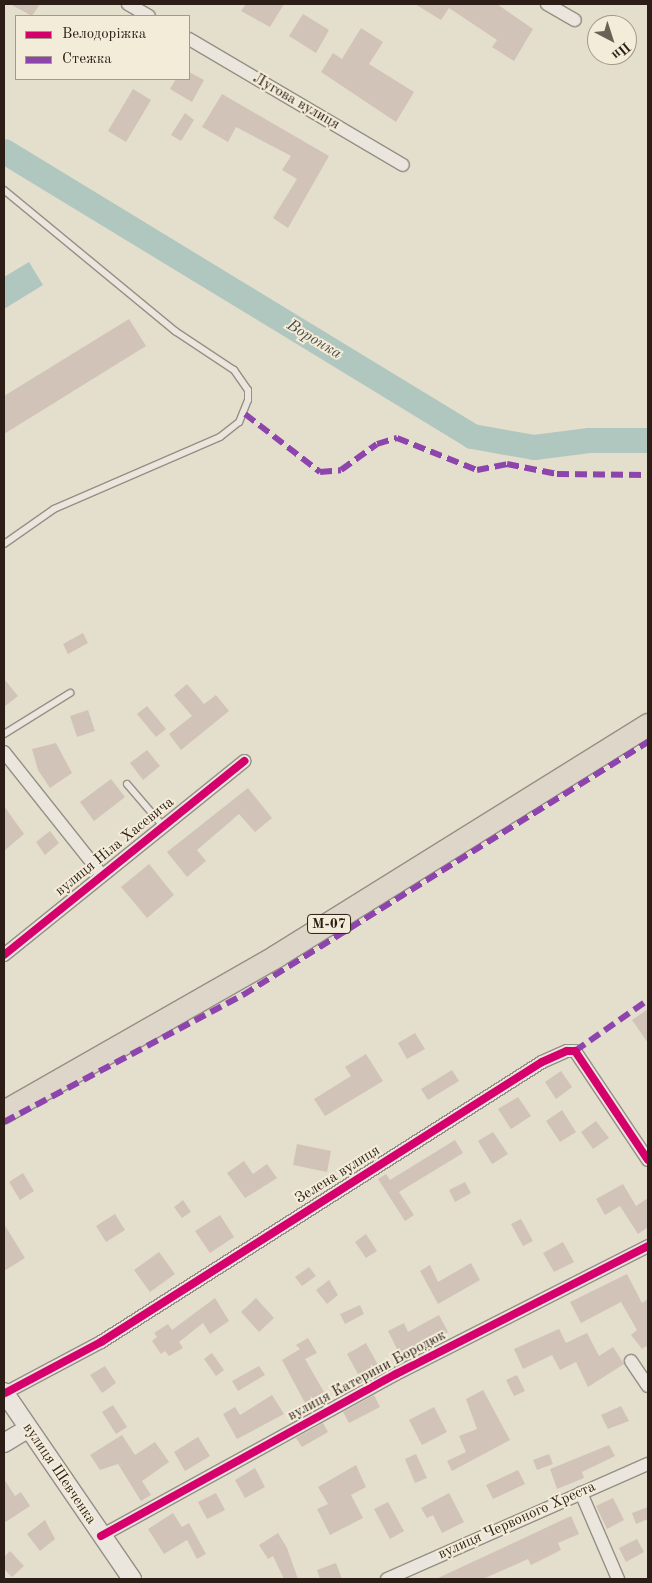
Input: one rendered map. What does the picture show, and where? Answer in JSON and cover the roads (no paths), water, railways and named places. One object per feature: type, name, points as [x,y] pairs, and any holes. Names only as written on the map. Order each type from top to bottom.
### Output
[{"type":"highway","name":"М-07","points":[[4,1112],[277,956],[648,724]]},
{"type":"street","points":[[128,4],[147,15]]},
{"type":"street","points":[[547,4],[574,20]]},
{"type":"street","name":"Лугова вулиця","points":[[190,40],[403,165]]},
{"type":"street","name":"вулиця Ніла Хасевича","points":[[4,752],[102,875]]},
{"type":"street","name":"вулиця Ніла Хасевича","points":[[4,955],[244,761]]},
{"type":"street","name":"Зелена вулиця","points":[[4,1393],[101,1342],[542,1062],[567,1051],[575,1051],[648,1160]]},
{"type":"street","name":"вулиця Катерини Бородюк","points":[[102,1536],[396,1374],[648,1246]]},
{"type":"street","points":[[631,1361],[648,1386]]},
{"type":"street","name":"вулиця Шевченка","points":[[4,1393],[132,1579]]},
{"type":"street","points":[[4,1443],[27,1428]]},
{"type":"street","name":"вулиця Червоного Хреста","points":[[387,1579],[648,1464]]},
{"type":"street","points":[[581,1493],[618,1579]]},
{"type":"lane","points":[[4,190],[175,331],[234,370],[248,390],[248,400],[238,422],[220,436],[54,509],[4,544]]},
{"type":"lane","points":[[4,734],[70,693]]},
{"type":"lane","points":[[127,784],[163,826]]},
{"type":"water","points":[[29,262],[43,285],[4,309],[4,277]]},
{"type":"waterway","name":"Воронка","points":[[4,151],[472,436],[534,447],[589,440],[648,440]]}]
